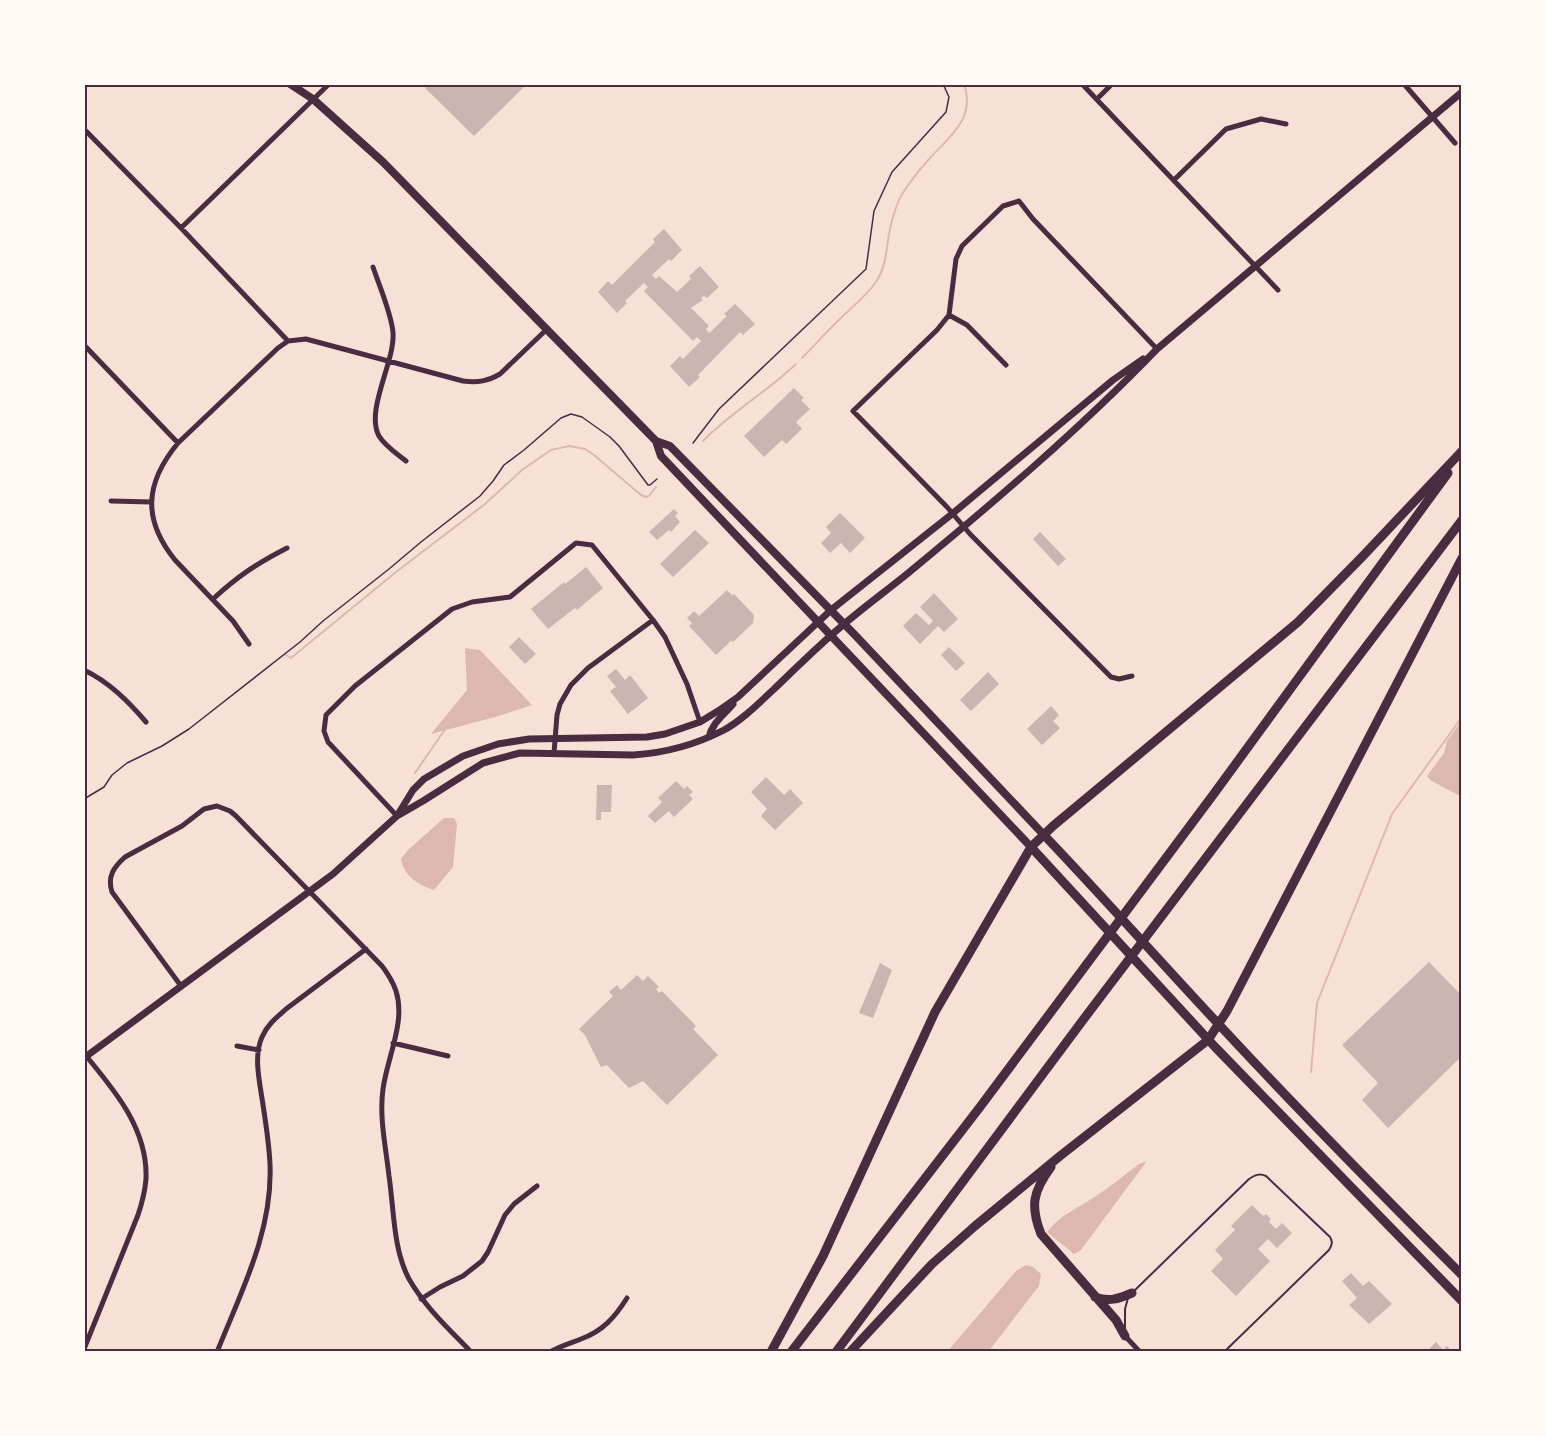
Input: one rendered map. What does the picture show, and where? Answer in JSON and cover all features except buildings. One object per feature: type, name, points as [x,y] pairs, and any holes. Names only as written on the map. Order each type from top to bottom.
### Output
[{"type":"highway","points":[[771,1352],[823,1256],[935,1012],[1031,847],[1043,834],[1298,622],[1462,453]]},
{"type":"highway","points":[[791,1352],[980,1107],[1220,786],[1462,453]]},
{"type":"highway","points":[[836,1352],[1083,1020],[1462,520]]},
{"type":"highway","points":[[850,1352],[932,1264],[975,1226],[1208,1040],[1233,1001],[1462,558]]},
{"type":"highway","points":[[1043,834],[1101,894],[1218,1024],[1462,1275]]},
{"type":"highway","points":[[1031,847],[1208,1040],[1462,1301]]},
{"type":"highway","points":[[1060,1156],[1039,1187],[1034,1207],[1035,1219],[1041,1234],[1116,1320],[1125,1336]]},
{"type":"highway","points":[[1095,1296],[1111,1301],[1132,1293]]},
{"type":"main road","points":[[290,84],[313,99],[383,162],[656,441],[670,446],[831,610],[1043,834]]},
{"type":"main road","points":[[656,441],[661,456],[1031,847]]},
{"type":"street","points":[[181,228],[328,84]]},
{"type":"street","points":[[1082,84],[1278,290]]},
{"type":"street","points":[[1097,99],[1112,84]]},
{"type":"street","points":[[1404,84],[1455,143]]},
{"type":"street","points":[[397,816],[413,790],[424,779],[463,756],[498,744],[529,739],[646,737],[665,734],[700,722],[718,711],[738,697],[831,610],[952,514],[1113,380],[1157,349],[1462,92]]},
{"type":"street","points":[[1174,180],[1226,129],[1261,118],[1286,124]]},
{"type":"street","points":[[84,129],[288,341]]},
{"type":"street","points":[[1132,676],[1119,679],[1111,677],[962,526],[853,411],[937,330],[949,315],[956,259],[962,246],[1004,206],[1019,201],[1033,219],[1157,349]]},
{"type":"street","points":[[373,267],[393,333],[393,344],[377,406],[376,427],[385,444],[406,461]]},
{"type":"street","points":[[949,315],[967,325],[1006,365]]},
{"type":"street","points":[[249,644],[233,621],[175,560],[162,542],[154,522],[151,502],[153,485],[167,456],[178,443],[268,357],[288,341],[306,339],[464,381],[482,382],[500,374],[546,330]]},
{"type":"street","points":[[84,345],[178,443]]},
{"type":"street","points":[[84,1349],[138,1215],[146,1179],[142,1145],[136,1128],[117,1095],[85,1057],[333,874],[397,816],[483,763],[520,753],[633,755],[667,752],[726,729],[757,705],[831,635],[1024,474],[1120,388],[1157,349]]},
{"type":"street","points":[[111,501],[151,502]]},
{"type":"street","points":[[397,816],[328,742],[324,731],[326,715],[355,686],[452,609],[472,602],[510,597],[576,543],[592,545],[665,637],[687,684],[700,722]]},
{"type":"street","points":[[213,599],[243,573],[287,548]]},
{"type":"street","points":[[554,753],[557,715],[560,704],[571,685],[588,668],[653,620]]},
{"type":"street","points":[[84,670],[123,696],[147,722]]},
{"type":"street","points":[[709,737],[711,728],[738,697]]},
{"type":"street","points":[[181,986],[112,892],[110,878],[112,871],[125,857],[182,826],[198,812],[210,806],[223,807],[236,816],[366,949],[390,978],[399,1007],[398,1023],[383,1089],[382,1106],[399,1251],[408,1277],[421,1299],[471,1352]]},
{"type":"street","points":[[217,1352],[255,1259],[267,1212],[270,1166],[259,1073],[261,1039],[275,1018],[366,949]]},
{"type":"street","points":[[393,1043],[448,1056]]},
{"type":"street","points":[[237,1046],[259,1050]]},
{"type":"street","points":[[421,1299],[463,1276],[482,1261],[505,1215],[514,1204],[537,1186]]},
{"type":"street","points":[[550,1352],[585,1338],[604,1327],[618,1313],[627,1298]]},
{"type":"street","points":[[1125,1336],[1140,1352]]},
{"type":"lane","points":[[1125,1336],[1126,1301],[1132,1293],[1248,1179],[1261,1174],[1266,1176],[1330,1237],[1332,1245],[1224,1352]]},
{"type":"path","points":[[693,443],[719,409],[866,269],[874,211],[892,172],[946,112],[949,96],[943,84]]},
{"type":"path","points":[[84,799],[104,787],[112,775],[127,763],[162,746],[189,729],[300,642],[322,621],[480,495],[504,465],[561,418],[571,414],[582,417],[614,441],[648,486],[657,479]]},
{"type":"shaded area","points":[[465,648],[480,650],[532,705],[431,734],[467,690]]},
{"type":"shaded area","points":[[1462,720],[1462,794],[1458,795],[1430,780],[1427,776],[1444,753],[1447,741]]},
{"type":"shaded area","points":[[444,818],[454,818],[457,824],[453,867],[434,890],[413,879],[405,870],[401,859]]},
{"type":"shaded area","points":[[1147,1161],[1080,1251],[1074,1254],[1047,1232],[1062,1217],[1099,1194],[1139,1164]]},
{"type":"shaded area","points":[[1026,1265],[1033,1267],[1041,1274],[1039,1286],[988,1352],[947,1352],[1016,1271]]},
{"type":"waterway","points":[[802,358],[876,282],[884,265],[891,223],[901,196],[930,158],[953,134],[964,117],[967,107],[964,84]]},
{"type":"waterway","points":[[703,441],[796,364]]},
{"type":"waterway","points":[[286,655],[291,658],[396,572],[485,504],[522,470],[551,450],[569,446],[585,449],[646,497],[656,487]]},
{"type":"waterway","points":[[1311,1072],[1317,1003],[1392,814],[1462,717]]},
{"type":"waterway","points":[[415,773],[446,728]]}]
